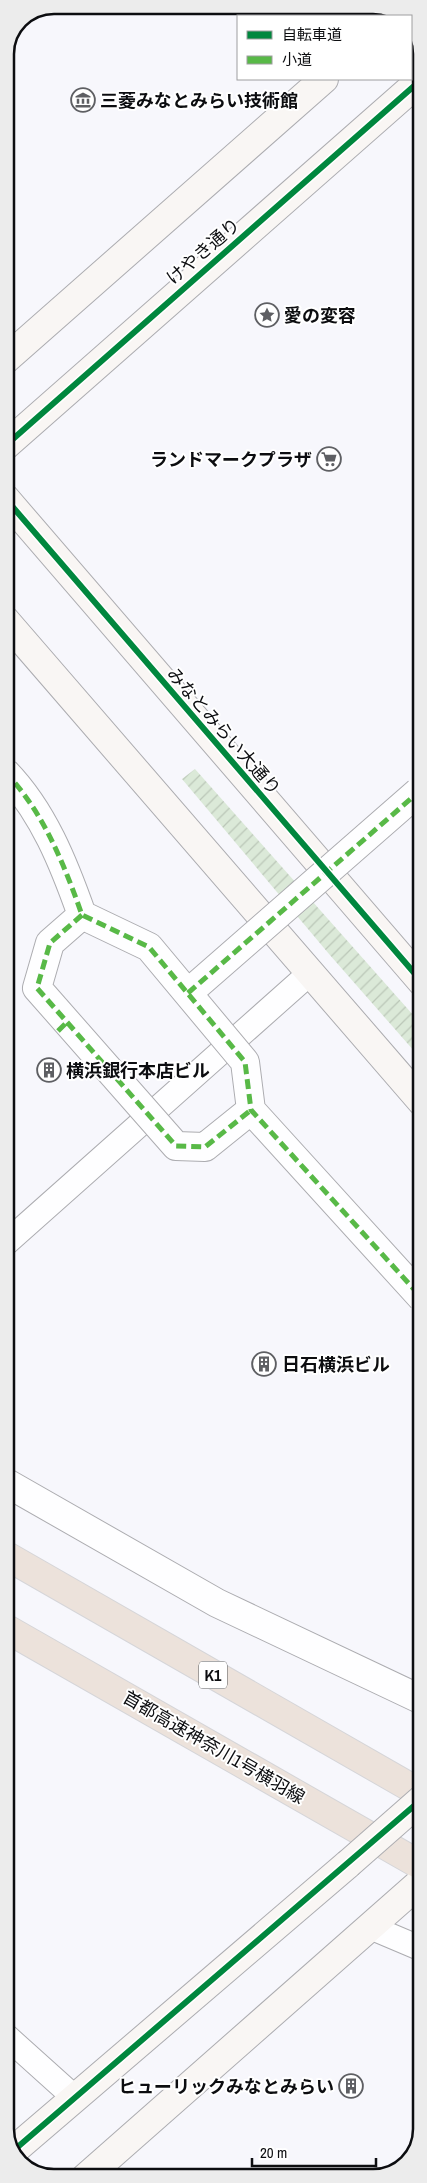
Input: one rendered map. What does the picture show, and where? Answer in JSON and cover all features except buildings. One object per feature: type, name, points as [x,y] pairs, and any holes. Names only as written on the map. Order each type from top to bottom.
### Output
[{"type":"highway","name":"K1","points":[[14,1560],[413,1789]]},
{"type":"highway","name":"首都高速神奈川1号横羽線","points":[[14,1633],[413,1861]]},
{"type":"street","points":[[14,352],[323,80]]},
{"type":"street","name":"けやき通り","points":[[14,438],[413,87]]},
{"type":"street","name":"みなとみらい大通り","points":[[14,508],[413,972]]},
{"type":"street","points":[[14,630],[413,1092]]},
{"type":"street","points":[[14,785],[45,828],[66,870],[82,915],[149,946],[245,1062],[251,1110],[413,1288]]},
{"type":"street","points":[[188,993],[413,796]]},
{"type":"street","points":[[82,915],[50,943],[37,988],[62,1026],[176,1146],[205,1147],[251,1110]]},
{"type":"street","points":[[14,1487],[217,1603],[413,1696]]},
{"type":"street","points":[[18,2147],[413,1806]]},
{"type":"street","points":[[96,2169],[413,1889]]},
{"type":"lane","points":[[14,1236],[310,973]]},
{"type":"lane","points":[[370,1927],[413,1945]]},
{"type":"lane","points":[[14,2043],[74,2098]]},
{"type":"green space","points":[[195,769],[413,1015],[413,1050],[329,954],[182,779]]},
{"type":"marked path","points":[[14,782],[31,804],[51,839],[82,915],[149,947],[245,1062],[251,1110],[413,1288]]},
{"type":"marked path","points":[[188,993],[413,797]]},
{"type":"marked path","points":[[82,915],[50,943],[37,988],[176,1146],[205,1147],[251,1110]]},
{"type":"marked path","points":[[58,1031],[67,1022]]},
{"type":"cycle path","points":[[14,438],[413,87]]},
{"type":"cycle path","points":[[14,508],[413,972]]},
{"type":"cycle path","points":[[18,2147],[413,1807]]},
{"type":"place","name":"三菱みなとみらい技術館","points":[[83,100]]},
{"type":"place","name":"愛の変容","points":[[267,315]]},
{"type":"place","name":"ランドマークプラザ","points":[[329,459]]},
{"type":"place","name":"横浜銀行本店ビル","points":[[49,1070]]},
{"type":"place","name":"日石横浜ビル","points":[[264,1364]]},
{"type":"place","name":"ヒューリックみなとみらい","points":[[351,2086]]}]
